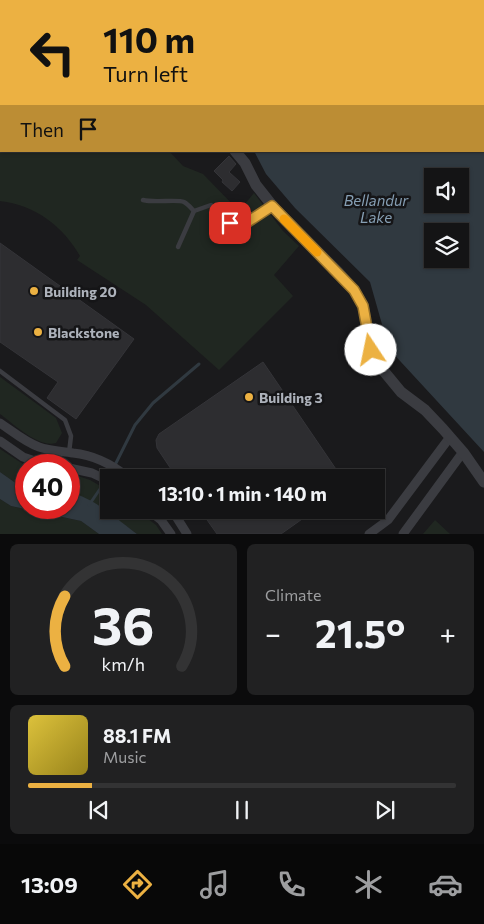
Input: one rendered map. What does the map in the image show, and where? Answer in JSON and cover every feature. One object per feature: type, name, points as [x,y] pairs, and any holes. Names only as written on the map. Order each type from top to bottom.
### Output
[{"type":"street","points":[[236,152],[245,164],[256,185],[272,206],[354,290],[363,306],[371,350],[382,369],[401,392],[425,410],[450,437],[484,482]]},
{"type":"street","points":[[0,423],[30,444],[97,459],[116,469]]},
{"type":"street","points":[[370,534],[388,520],[450,437]]},
{"type":"street","points":[[0,441],[19,454]]},
{"type":"street","points":[[403,534],[463,452]]},
{"type":"street","points":[[80,470],[100,477]]},
{"type":"street","points":[[160,519],[171,534]]},
{"type":"street","points":[[178,519],[187,534]]},
{"type":"lane","points":[[143,200],[152,203],[180,201],[184,202],[194,211]]},
{"type":"lane","points":[[178,246],[194,211],[211,204],[230,223],[238,226],[243,225],[272,206]]},
{"type":"lane","points":[[0,372],[65,420],[71,436],[69,453]]},
{"type":"shaded area","points":[[0,152],[170,152],[183,166],[203,174],[239,211],[254,193],[283,231],[299,246],[274,275],[293,296],[219,370],[146,305],[77,260],[80,256],[73,245],[47,219],[25,207],[0,201]]},
{"type":"shaded area","points":[[0,377],[56,418],[62,433],[56,443],[49,444],[34,439],[0,414]]},
{"type":"shaded area","points":[[0,449],[15,459],[15,483],[0,472]]},
{"type":"shaded area","points":[[80,477],[100,486],[100,507],[80,497]]},
{"type":"shaded area","points":[[0,499],[15,507],[15,519],[72,519],[81,521],[99,534],[0,534]]},
{"type":"shaded area","points":[[116,519],[148,519],[156,525],[162,534],[137,534]]},
{"type":"shaded area","points":[[435,520],[450,534],[423,534]]},
{"type":"water","name":"Bellandur Lake","points":[[255,152],[484,152],[484,452],[389,349],[370,282],[295,208],[266,174]]},
{"type":"water","points":[[0,472],[15,483],[15,507],[0,499]]},
{"type":"water","points":[[80,496],[100,506],[100,519],[118,519],[137,534],[99,534],[81,521],[72,519],[80,519]]},
{"type":"building","points":[[229,156],[236,164],[229,172],[240,182],[232,191],[214,171]]},
{"type":"building","name":"Building 20","points":[[0,243],[134,339],[76,419],[47,398],[58,382],[0,342]]},
{"type":"building","name":"Building 3","points":[[263,362],[336,469],[171,469],[157,448],[156,440],[159,434]]},
{"type":"building","points":[[206,519],[302,519],[281,534],[217,534]]},
{"type":"waterway","points":[[89,505],[111,473],[135,425],[153,403],[199,364]]},
{"type":"slow traffic","points":[[284,219],[317,252]]},
{"type":"place","name":"Building 20","points":[[34,291]]},
{"type":"place","name":"Blackstone","points":[[38,332]]},
{"type":"place","name":"Building 3","points":[[249,397]]},
{"type":"route","points":[[230,223],[238,226],[243,225],[272,206],[354,290],[363,306],[371,350]]}]
